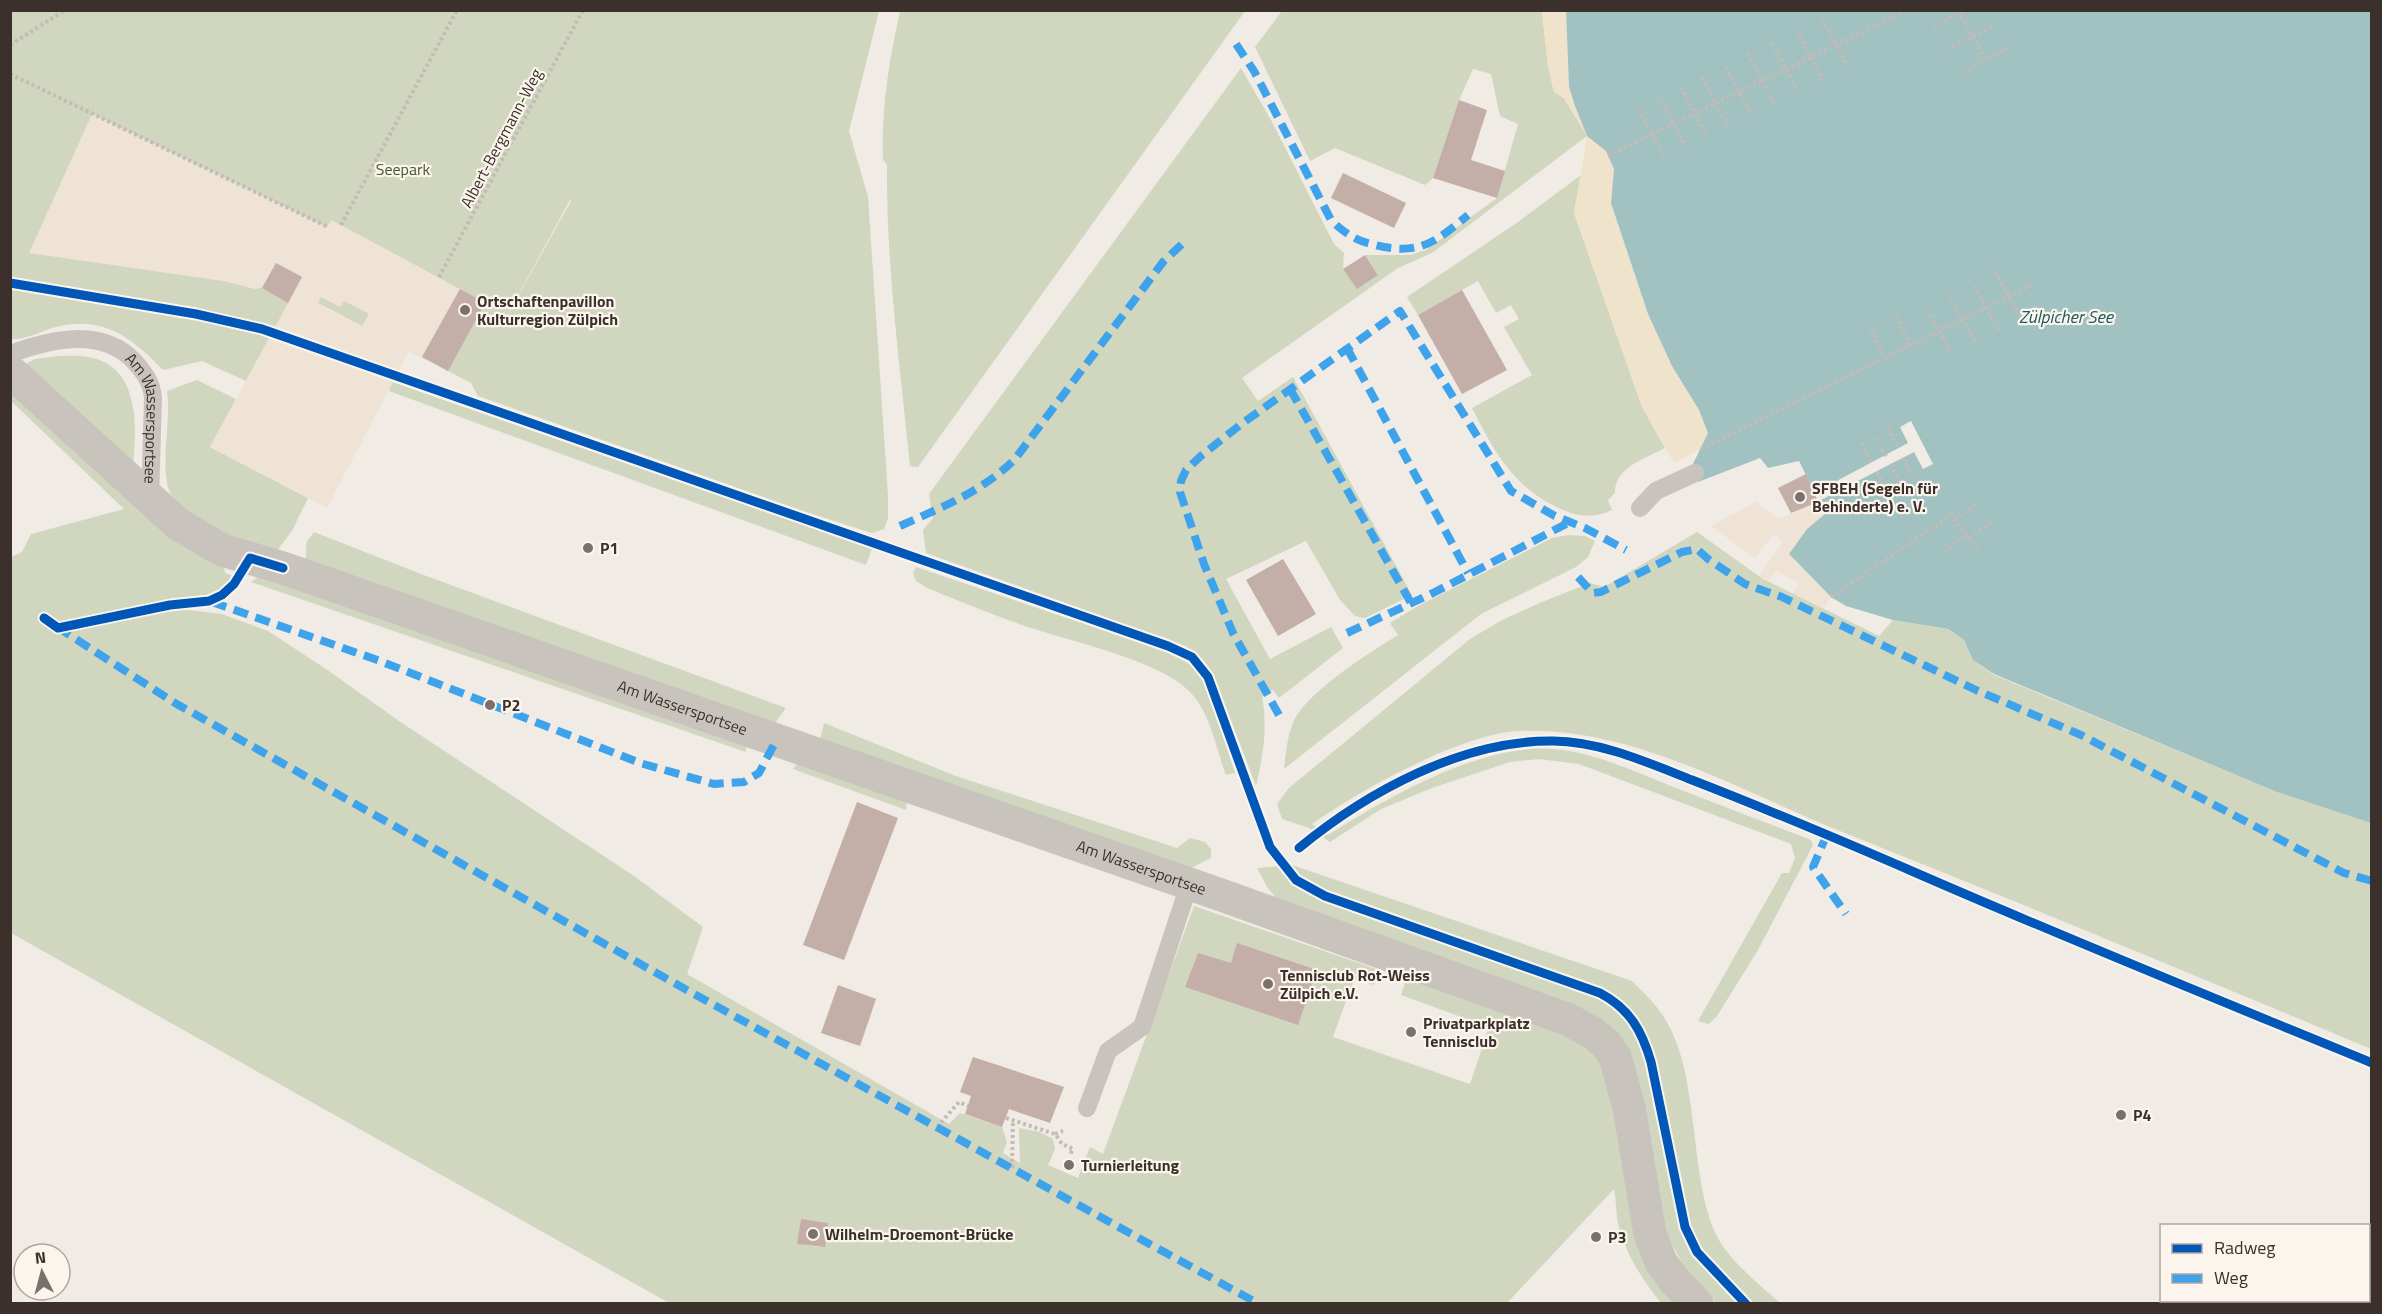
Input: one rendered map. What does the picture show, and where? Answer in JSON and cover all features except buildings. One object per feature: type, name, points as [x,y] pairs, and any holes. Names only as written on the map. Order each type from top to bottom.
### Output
[{"type":"street","name":"Am Wassersportsee","points":[[10,371],[150,501],[178,524],[222,550],[308,576],[1567,1018],[1600,1038],[1615,1058],[1623,1078],[1646,1219],[1656,1250],[1674,1280],[1697,1304]]},
{"type":"lane","name":"Am Wassersportsee","points":[[10,354],[60,339],[88,339],[110,343],[129,356],[143,370],[152,388],[153,398],[150,501]]},
{"type":"lane","points":[[1640,508],[1656,491],[1695,473]]},
{"type":"lane","points":[[1087,1108],[1108,1051],[1142,1027],[1190,885]]},
{"type":"path","points":[[10,45],[65,10]]},
{"type":"path","points":[[341,225],[457,10]]},
{"type":"path","points":[[1608,156],[1907,10]]},
{"type":"path","points":[[1934,27],[1959,12],[1968,10]]},
{"type":"path","points":[[1959,12],[1986,60]]},
{"type":"path","points":[[1822,18],[1848,67]]},
{"type":"path","points":[[1946,49],[1995,25]]},
{"type":"path","points":[[1797,31],[1823,80]]},
{"type":"path","points":[[1772,43],[1798,92]]},
{"type":"path","points":[[1962,73],[2009,47]]},
{"type":"path","points":[[1748,53],[1774,103]]},
{"type":"path","points":[[1726,67],[1752,116]]},
{"type":"path","points":[[10,74],[328,227]]},
{"type":"path","points":[[1702,77],[1728,126]]},
{"type":"path","points":[[1681,87],[1707,136]]},
{"type":"path","points":[[1660,98],[1686,147]]},
{"type":"path","points":[[1639,109],[1665,158]]},
{"type":"path","points":[[1995,272],[2022,319]]},
{"type":"path","points":[[1701,449],[2034,284]]},
{"type":"path","points":[[1974,286],[1999,331]]},
{"type":"path","points":[[1950,297],[1976,344]]},
{"type":"path","points":[[1927,310],[1951,352]]},
{"type":"path","points":[[1896,316],[1911,345]]},
{"type":"path","points":[[1871,329],[1885,358]]},
{"type":"path","points":[[1888,428],[1899,448]]},
{"type":"path","points":[[1876,438],[1886,456]]},
{"type":"path","points":[[1862,442],[1870,463]]},
{"type":"path","points":[[1903,458],[1913,477]]},
{"type":"path","points":[[1891,464],[1900,484]]},
{"type":"path","points":[[1877,471],[1888,492]]},
{"type":"path","points":[[1954,520],[1978,502]]},
{"type":"path","points":[[1831,597],[1951,515],[1978,551]]},
{"type":"path","points":[[1943,552],[1993,521]]},
{"type":"path","points":[[937,1126],[960,1102],[968,1106]]},
{"type":"path","points":[[1006,1118],[1055,1134],[1062,1144],[1072,1149],[1070,1155]]},
{"type":"path","points":[[1012,1168],[1013,1120]]},
{"type":"path","points":[[1055,1134],[1064,1131]]},
{"type":"green space","name":"Seepark","points":[[11,11],[879,11],[849,131],[868,197],[888,496],[888,518],[884,529],[872,533],[803,511],[478,396],[471,383],[295,291],[246,381],[202,361],[163,370],[128,339],[103,327],[89,324],[56,327],[28,337],[11,339]],"holes":[[[570,200],[571,201],[496,336]]]},
{"type":"green space","points":[[900,11],[1245,11],[918,467],[910,466],[891,278],[887,165],[883,160],[883,122],[887,85]]},
{"type":"green space","points":[[1282,11],[1542,11],[1548,66],[1554,92],[1564,98],[1587,136],[1432,253],[1398,268],[1242,378],[1258,401],[1293,377],[1412,595],[1365,618],[1355,616],[1340,600],[1306,541],[1226,579],[1270,659],[1331,627],[1343,648],[1279,698],[1273,690],[1262,697],[1265,719],[1264,742],[1256,786],[1216,681],[1207,665],[1195,653],[1185,646],[926,553],[923,530],[933,518],[929,494],[1241,68],[1271,120],[1334,244],[1344,253],[1343,269],[1357,288],[1378,274],[1365,255],[1410,255],[1426,250],[1497,198],[1518,124],[1500,116],[1491,74],[1473,69],[1459,100],[1433,178],[1425,185],[1335,148],[1310,161],[1255,47]]},
{"type":"green space","points":[[1581,175],[1574,213],[1642,407],[1665,448],[1633,464],[1620,476],[1615,493],[1608,500],[1612,510],[1588,516],[1563,510],[1531,492],[1498,455],[1472,408],[1532,375],[1504,327],[1519,319],[1511,305],[1496,313],[1478,281],[1418,315],[1407,297],[1518,222]]},
{"type":"green space","points":[[59,356],[92,358],[108,364],[119,374],[132,402],[135,435],[133,466],[25,364],[35,359]]},
{"type":"green space","points":[[197,380],[236,399],[210,447],[308,498],[292,531],[276,552],[212,527],[182,508],[172,496],[166,472],[167,391]]},
{"type":"green space","points":[[392,382],[872,549],[866,565],[389,391]]},
{"type":"green space","points":[[10,390],[223,564],[225,573],[238,578],[222,595],[188,610],[222,614],[268,631],[326,669],[399,721],[634,876],[703,927],[687,974],[949,1124],[960,1113],[1002,1127],[1007,1142],[1003,1153],[1020,1163],[1019,1128],[1040,1132],[1053,1139],[1055,1149],[1048,1165],[1078,1178],[1090,1147],[1103,1154],[1194,906],[1379,970],[1374,985],[1354,979],[1333,1037],[1470,1084],[1489,1027],[1401,995],[1408,975],[1568,1029],[1599,1053],[1682,1303],[1661,1303],[1640,1274],[1628,1252],[1620,1230],[1614,1189],[1507,1303],[669,1303],[11,933],[11,557],[22,552],[31,534],[124,509],[11,401]],"holes":[[[807,1220],[822,1222],[827,1229],[825,1243],[819,1247],[804,1245],[798,1239]]]},
{"type":"green space","points":[[314,532],[421,574],[786,708],[775,723],[305,563],[307,541]]},
{"type":"green space","points":[[1697,532],[1763,579],[1879,636],[1893,620],[1947,629],[1964,640],[1973,660],[1994,675],[2277,792],[2371,823],[2371,1049],[1840,831],[1724,780],[1643,750],[1602,739],[1561,732],[1520,731],[1496,734],[1441,752],[1412,766],[1357,795],[1312,824],[1328,835],[1400,793],[1452,769],[1505,753],[1549,749],[1585,754],[1603,760],[1811,840],[1813,845],[1758,950],[1717,1016],[1709,1024],[1698,1021],[1782,873],[1789,873],[1795,858],[1791,844],[1579,764],[1539,759],[1510,762],[1432,788],[1381,809],[1330,842],[1309,828],[1282,819],[1277,804],[1289,788],[1470,639],[1502,620],[1590,583],[1604,587]]},
{"type":"green space","points":[[1569,535],[1585,536],[1595,541],[1588,557],[1576,567],[1481,614],[1284,769],[1289,734],[1300,711],[1310,699],[1339,674],[1398,635],[1390,623],[1418,606],[1552,538]]},
{"type":"green space","points":[[916,567],[1168,652],[1191,665],[1205,682],[1235,773],[1226,775],[1203,710],[1190,692],[1176,681],[1136,661],[1013,622],[927,588],[916,581],[913,573]]},
{"type":"green space","points":[[260,576],[746,744],[746,752],[251,582]]},
{"type":"green space","points":[[824,723],[956,776],[1177,848],[1190,838],[1205,842],[1211,849],[1211,858],[1189,869],[820,739]]},
{"type":"green space","points":[[798,763],[907,800],[906,810],[793,769]]},
{"type":"green space","points":[[1292,865],[1632,981],[1665,1019],[1676,1041],[1689,1092],[1705,1203],[1718,1239],[1733,1259],[1780,1303],[1716,1303],[1690,1277],[1665,1232],[1630,1066],[1282,905],[1267,887],[1257,868]]},
{"type":"sand","points":[[1542,11],[1566,11],[1569,87],[1587,136],[1564,98],[1554,92],[1548,66]]},
{"type":"sand","points":[[1587,136],[1606,151],[1614,169],[1611,203],[1648,314],[1672,366],[1699,410],[1709,433],[1701,449],[1674,463],[1642,407],[1574,213]]},
{"type":"shaded area","points":[[92,114],[327,227],[331,220],[460,289],[422,357],[409,351],[327,508],[210,447],[302,277],[276,263],[262,288],[255,289],[223,281],[29,253]],"holes":[[[321,297],[340,307],[344,301],[369,314],[362,326],[318,303]]]},
{"type":"shaded area","points":[[1819,501],[1826,514],[1807,529],[1793,560],[1831,597],[1824,608],[1793,593],[1799,583],[1776,571],[1769,581],[1759,576],[1783,542],[1773,534],[1755,558],[1711,526],[1756,502],[1779,519]]},
{"type":"water","name":"Zülpicher See","points":[[1566,10],[2371,11],[2371,823],[2277,792],[1994,674],[1973,660],[1964,640],[1948,629],[1893,620],[1846,606],[1831,597],[1789,554],[1807,529],[1825,514],[1799,461],[1768,468],[1760,458],[1698,482],[1692,466],[1708,433],[1699,410],[1672,366],[1648,314],[1611,203],[1614,169],[1606,151],[1587,136],[1575,106],[1569,87]]},
{"type":"pier","points":[[1911,421],[1933,464],[1923,469],[1914,452],[1819,501],[1814,493],[1908,443],[1900,427]]},
{"type":"marked path","points":[[1236,44],[1254,71],[1331,220],[1346,233],[1375,245],[1404,249],[1436,239],[1468,215]]},
{"type":"marked path","points":[[900,526],[975,490],[1015,459],[1163,262],[1182,244]]},
{"type":"marked path","points":[[1279,715],[1233,633],[1204,564],[1180,492],[1181,481],[1186,470],[1240,425],[1400,311],[1511,491],[1555,516],[1585,528],[1626,550]]},
{"type":"marked path","points":[[1347,348],[1468,573]]},
{"type":"marked path","points":[[1290,389],[1411,603]]},
{"type":"marked path","points":[[1347,633],[1433,593],[1570,522]]},
{"type":"marked path","points":[[1578,577],[1593,593],[1601,592],[1682,552],[1697,549],[1745,584],[1782,597],[1976,690],[2081,735],[2344,873],[2372,881]]},
{"type":"marked path","points":[[212,602],[380,661],[640,763],[714,784],[744,782],[759,773],[777,739]]},
{"type":"marked path","points":[[57,627],[175,703],[685,989],[1259,1304]]},
{"type":"marked path","points":[[1827,834],[1813,867],[1846,914]]},
{"type":"cycle path","points":[[10,283],[196,314],[262,329],[1168,646],[1192,657],[1208,677],[1270,847],[1296,880],[1325,896],[1600,993],[1627,1014],[1639,1031],[1651,1062],[1685,1227],[1697,1252],[1746,1304]]},
{"type":"cycle path","points":[[44,618],[58,628],[170,605],[209,601],[222,595],[234,584],[250,558],[283,568]]},
{"type":"cycle path","points":[[1299,848],[1326,827],[1385,789],[1451,760],[1484,749],[1519,743],[1553,741],[1588,745],[1642,760],[1748,802],[2085,945],[2372,1063]]},
{"type":"place","name":"Ortschaftenpavillon Kulturregion Zülpich","points":[[465,310]]},
{"type":"place","name":"SFBEH (Segeln für Behinderte) e. V.","points":[[1800,497]]},
{"type":"place","name":"P1","points":[[588,548]]},
{"type":"place","name":"P2","points":[[490,705]]},
{"type":"place","name":"Tennisclub Rot-Weiss Zülpich e.V.","points":[[1268,984]]},
{"type":"place","name":"Privatparkplatz Tennisclub","points":[[1411,1032]]},
{"type":"place","name":"P4","points":[[2121,1115]]},
{"type":"place","name":"Turnierleitung","points":[[1069,1165]]},
{"type":"place","name":"Wilhelm-Droemont-Brücke","points":[[813,1234]]},
{"type":"place","name":"P3","points":[[1596,1237]]}]
